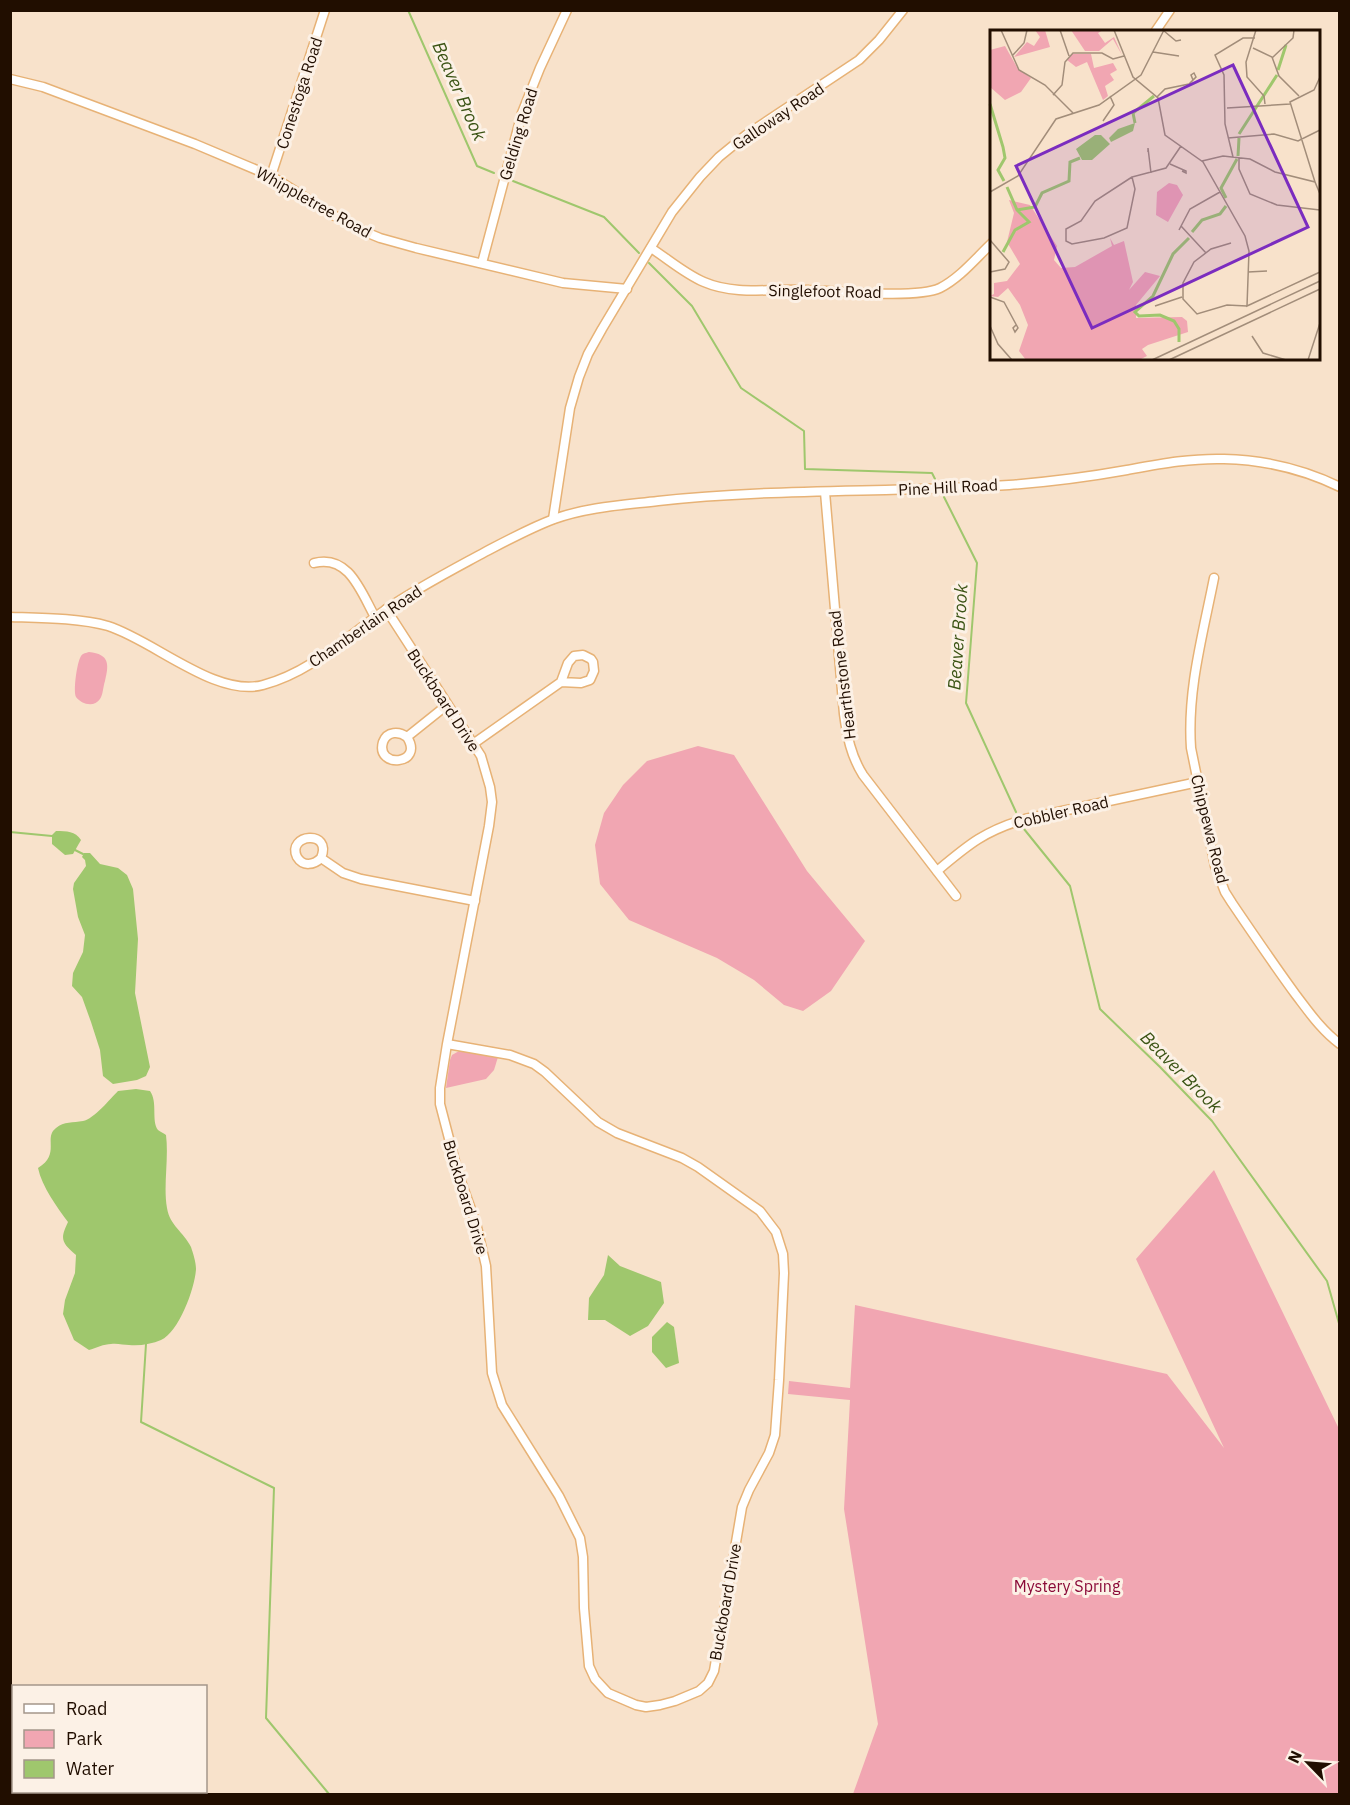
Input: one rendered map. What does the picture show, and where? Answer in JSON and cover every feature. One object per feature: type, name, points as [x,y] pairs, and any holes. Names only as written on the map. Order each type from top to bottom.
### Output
[{"type":"street","name":"Conestoga Road","points":[[271,176],[326,10]]},
{"type":"street","name":"Gelding Road","points":[[482,263],[522,113],[567,10]]},
{"type":"street","name":"Galloway Road","points":[[553,519],[570,408],[579,377],[588,354],[672,212],[719,157],[746,135],[859,60],[879,40],[903,10]]},
{"type":"street","points":[[1156,30],[1170,10]]},
{"type":"street","name":"Whippletree Road","points":[[10,80],[43,87],[195,144],[271,176],[363,231],[416,248],[563,283],[627,289]]},
{"type":"street","name":"Singlefoot Road","points":[[651,248],[705,283],[727,288],[904,293],[940,288],[956,278],[990,245]]},
{"type":"street","name":"Pine Hill Road","points":[[553,519],[581,511],[706,496],[1014,484],[1206,459],[1246,460],[1285,466],[1340,487]]},
{"type":"street","name":"Hearthstone Road","points":[[825,492],[844,714],[850,747],[863,775],[956,896]]},
{"type":"street","name":"Chamberlain Road","points":[[10,617],[86,622],[111,627],[212,679],[236,685],[262,686],[313,663],[386,609],[449,571],[553,519]]},
{"type":"street","points":[[314,563],[328,561],[342,566],[351,575],[375,617]]},
{"type":"street","name":"Chippewa Road","points":[[1214,578],[1193,682],[1190,716],[1191,748],[1214,859],[1225,892],[1280,974],[1306,1008],[1340,1044]]},
{"type":"street","name":"Buckboard Drive","points":[[386,609],[481,756],[490,787],[492,802],[489,826],[447,1044],[440,1088],[440,1104],[458,1173],[476,1223],[486,1266],[492,1373],[502,1405],[559,1496],[580,1538],[589,1666],[595,1679],[608,1693],[646,1707],[675,1701],[699,1691],[708,1683],[714,1671],[742,1507],[769,1453],[775,1435],[784,1273],[780,1242],[765,1216],[743,1197],[682,1158],[630,1138],[598,1122],[534,1064],[510,1055],[447,1044]]},
{"type":"street","points":[[473,744],[561,682]]},
{"type":"street","points":[[407,737],[447,705]]},
{"type":"street","name":"Cobbler Road","points":[[937,871],[981,836],[1009,824],[1198,782]]},
{"type":"street","points":[[321,858],[344,873],[362,879],[475,901]]},
{"type":"green space","points":[[89,652],[101,655],[107,665],[101,697],[97,702],[91,704],[78,699],[75,689],[81,656]]},
{"type":"green space","points":[[698,746],[734,755],[807,871],[865,941],[831,991],[803,1011],[784,1005],[754,980],[717,958],[629,920],[600,884],[595,845],[604,813],[623,785],[647,761]]},
{"type":"green space","points":[[459,1051],[498,1057],[494,1070],[486,1079],[446,1088],[450,1060],[452,1055]]},
{"type":"green space","name":"Mystery Spring","points":[[1214,1170],[1339,1429],[1339,1794],[853,1794],[878,1724],[844,1509],[850,1400],[788,1394],[789,1381],[850,1388],[855,1305],[1167,1374],[1224,1448],[1136,1259]]},
{"type":"water","points":[[56,831],[70,832],[81,840],[73,854],[65,855],[52,844],[52,835]]},
{"type":"water","points":[[84,853],[90,853],[100,864],[118,868],[127,875],[133,889],[138,939],[135,993],[150,1067],[146,1076],[137,1080],[113,1084],[103,1076],[100,1050],[91,1022],[82,997],[72,986],[73,973],[83,952],[85,935],[78,917],[73,889],[74,883],[86,866],[82,857]]},
{"type":"water","points":[[136,1089],[150,1091],[154,1100],[156,1126],[166,1135],[167,1208],[174,1224],[191,1247],[196,1269],[195,1277],[180,1319],[168,1335],[161,1340],[142,1345],[108,1344],[89,1350],[74,1340],[63,1314],[65,1300],[75,1273],[76,1255],[63,1240],[68,1222],[46,1189],[38,1168],[49,1157],[51,1136],[56,1128],[65,1123],[87,1119],[97,1113],[118,1091]]},
{"type":"water","points":[[608,1255],[620,1266],[661,1282],[664,1303],[648,1326],[630,1336],[605,1320],[588,1320],[589,1298],[604,1275]]},
{"type":"water","points":[[667,1322],[674,1327],[679,1363],[666,1368],[652,1352],[652,1337]]},
{"type":"waterway","name":"Beaver Brook","points":[[408,10],[477,166],[494,173]]},
{"type":"waterway","name":"Beaver Brook","points":[[513,181],[604,217],[639,253]]},
{"type":"waterway","name":"Beaver Brook","points":[[649,263],[692,306],[741,388],[804,431],[805,469],[932,473],[935,479]]},
{"type":"waterway","name":"Beaver Brook","points":[[944,497],[977,563],[966,703],[1016,812]]},
{"type":"waterway","name":"Beaver Brook","points":[[1024,829],[1070,886],[1100,1009],[1212,1121],[1327,1281],[1340,1327]]},
{"type":"waterway","points":[[10,832],[52,836]]},
{"type":"waterway","points":[[75,850],[83,854]]},
{"type":"waterway","points":[[146,1344],[141,1422],[274,1488],[266,1718],[329,1794]]}]
